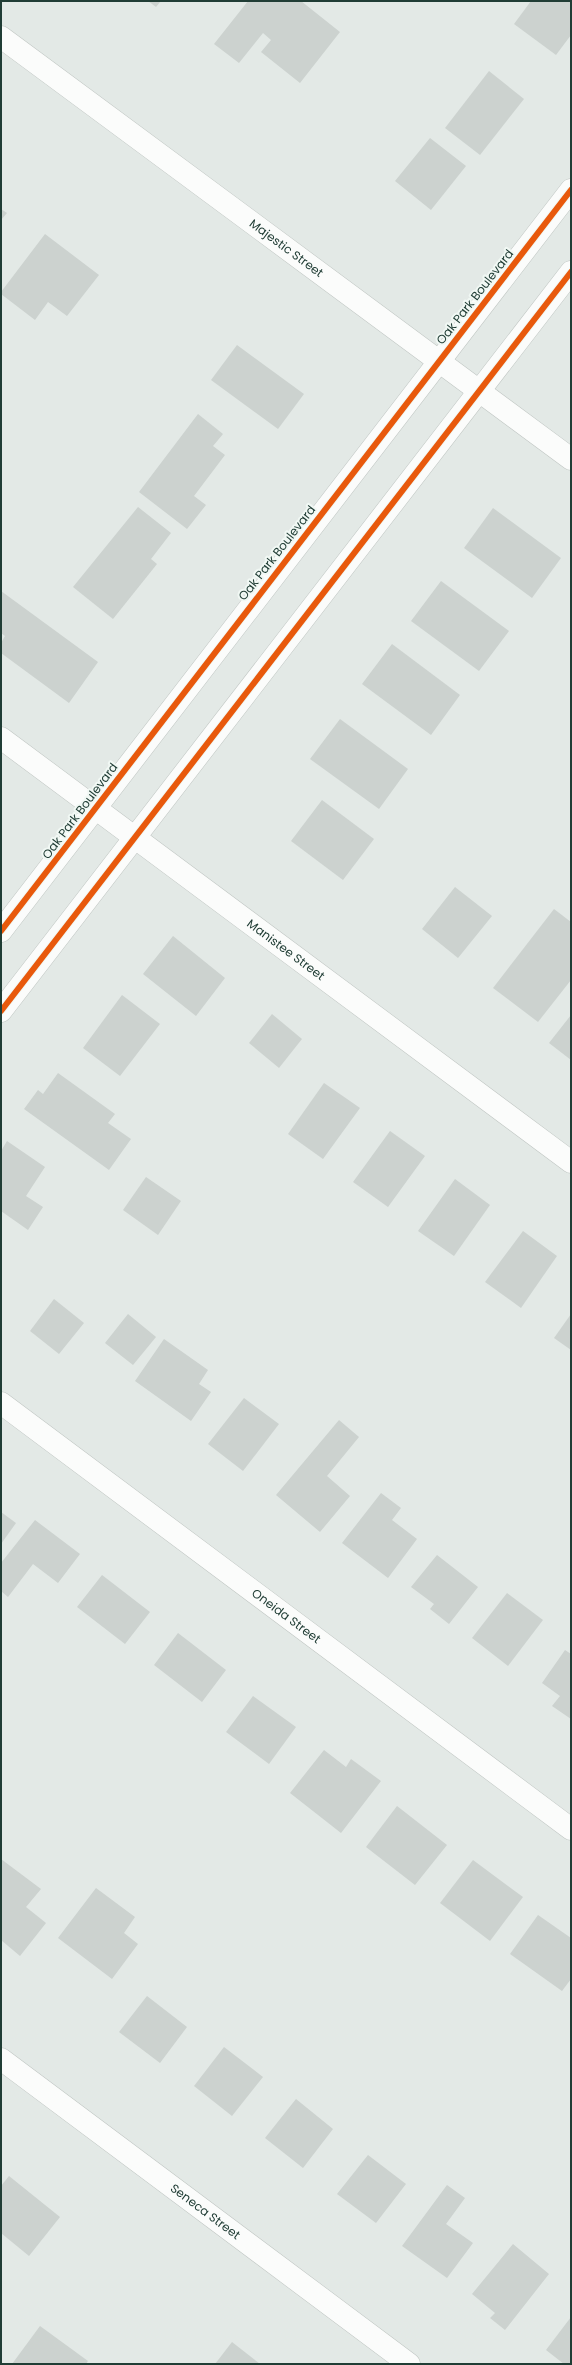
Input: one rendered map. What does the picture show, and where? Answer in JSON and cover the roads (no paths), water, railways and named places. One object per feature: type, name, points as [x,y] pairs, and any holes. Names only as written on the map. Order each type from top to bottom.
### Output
[{"type":"street","name":"Majestic Street","points":[[1,38],[480,391],[571,460]]},
{"type":"street","name":"Oak Park Boulevard","points":[[1,931],[571,190]]},
{"type":"street","points":[[1,1011],[571,272]]},
{"type":"street","name":"Manistee Street","points":[[1,738],[571,1162]]},
{"type":"street","name":"Oneida Street","points":[[1,1403],[571,1829]]},
{"type":"street","name":"Seneca Street","points":[[1,2059],[409,2364]]}]
